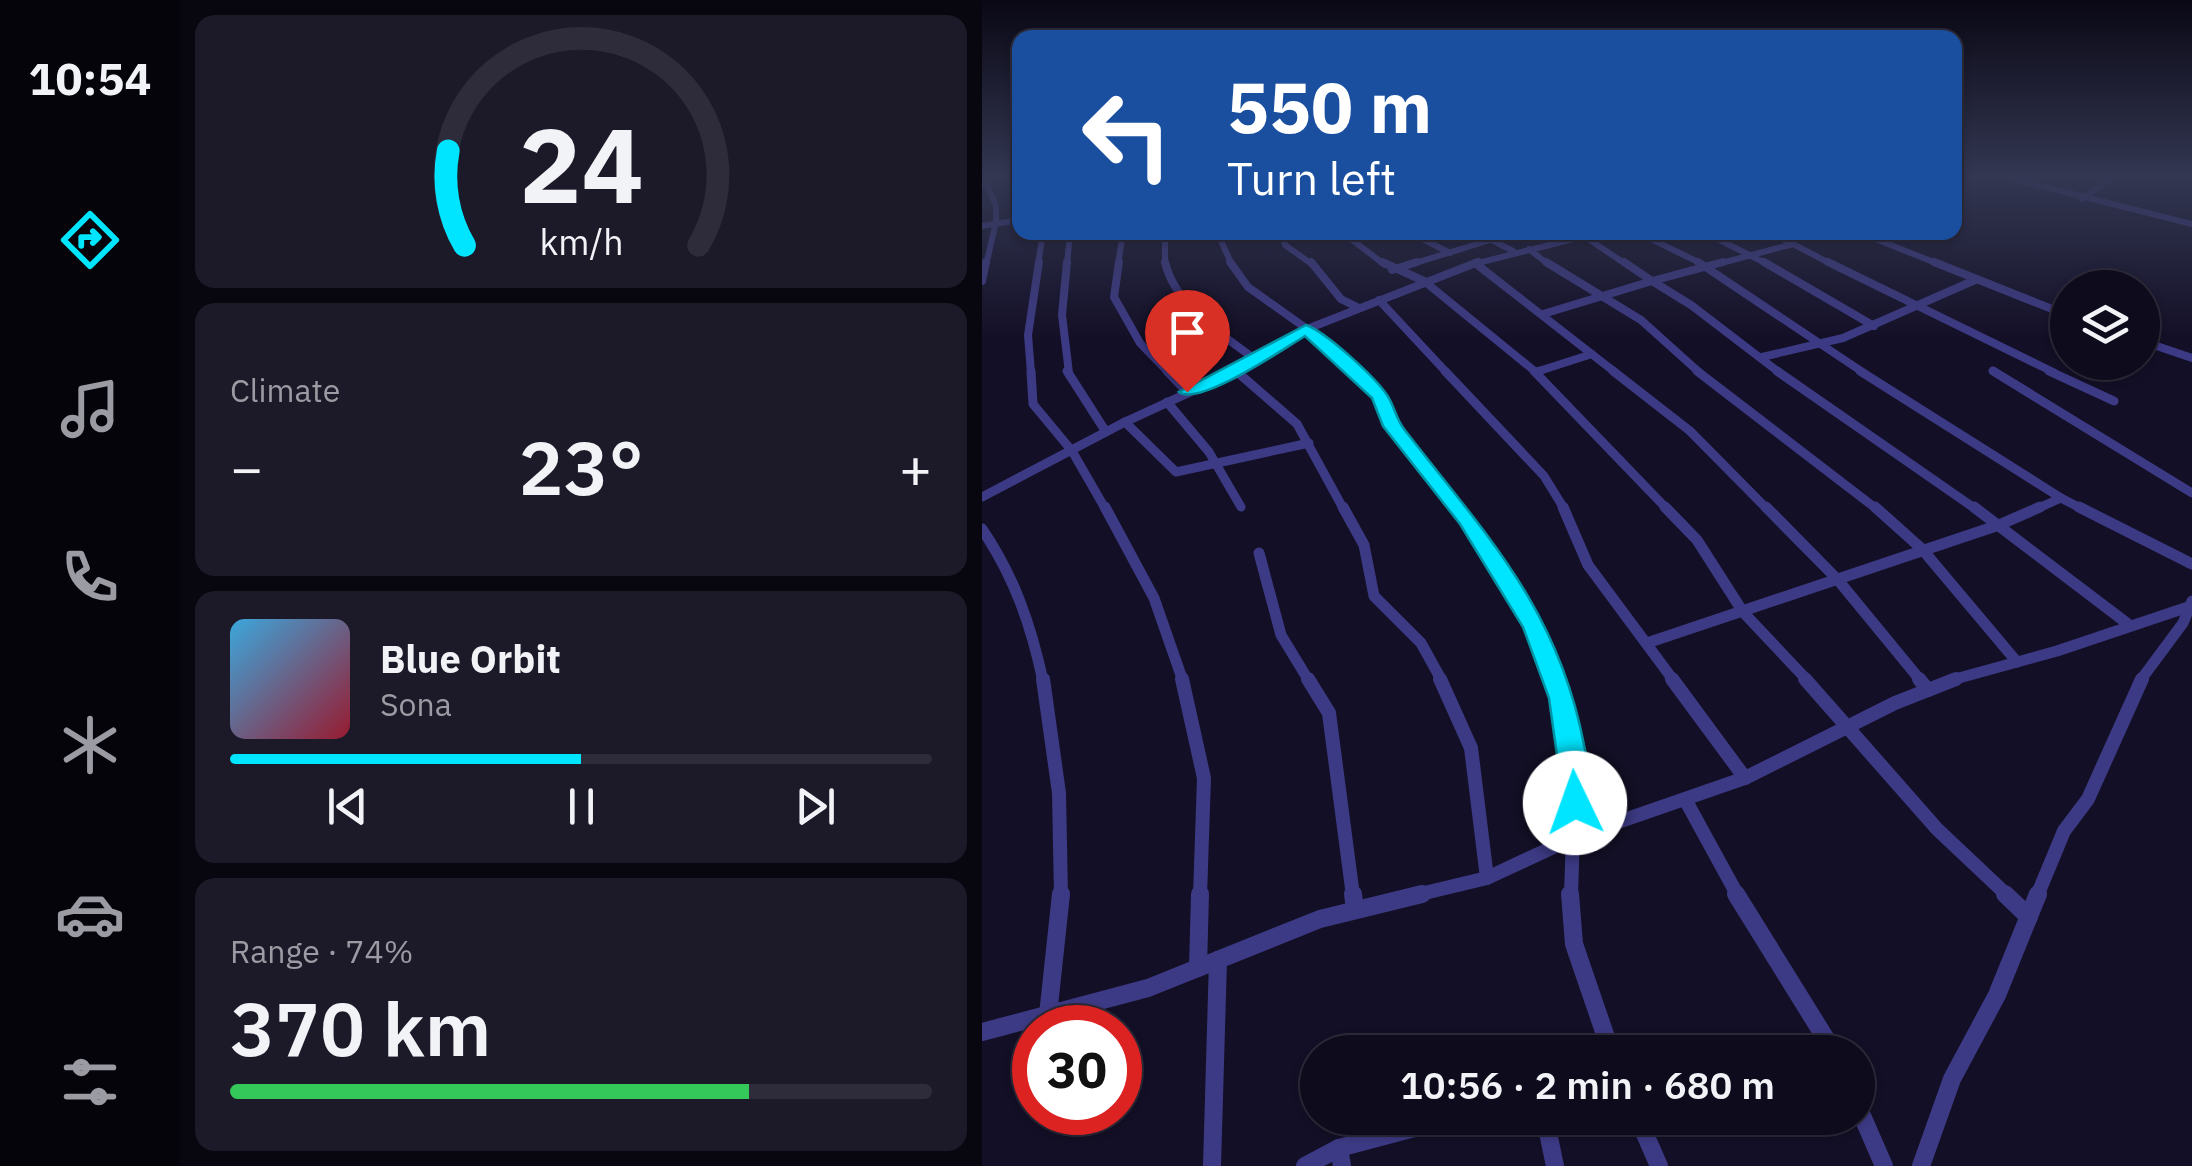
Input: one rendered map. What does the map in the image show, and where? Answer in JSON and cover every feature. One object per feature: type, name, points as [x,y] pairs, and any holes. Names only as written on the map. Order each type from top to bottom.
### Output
[{"type":"street","points":[[982,282],[994,231]]},
{"type":"street","points":[[1042,240],[1028,335],[1033,404],[1072,451],[1154,598],[1182,678],[1204,778],[1198,968]]},
{"type":"street","points":[[1069,240],[1062,315],[1067,370],[1106,432]]},
{"type":"street","points":[[1122,240],[1114,297],[1140,343],[1187,392]]},
{"type":"street","points":[[1164,240],[1162,258],[1173,282],[1196,311],[1256,360]]},
{"type":"street","points":[[1220,240],[1225,256],[1248,287],[1306,329],[1380,396],[1392,426],[1468,520],[1535,625],[1562,698],[1575,769],[1570,889],[1574,944],[1605,1035]]},
{"type":"street","points":[[1284,240],[1285,246],[1310,261],[1342,299],[1359,308]]},
{"type":"street","points":[[1353,240],[1392,270],[1424,281],[1536,372],[1696,540],[1743,612],[1850,727],[1937,829],[2030,917]]},
{"type":"street","points":[[1425,240],[1473,263],[1690,431],[1838,580],[1928,690]]},
{"type":"street","points":[[1392,270],[1492,240],[1514,252]]},
{"type":"street","points":[[1548,240],[1552,243]]},
{"type":"street","points":[[982,497],[1125,422],[1236,371],[1306,329],[1473,263],[1566,240]]},
{"type":"street","points":[[1590,240],[1809,394],[1899,452],[2128,624]]},
{"type":"street","points":[[1653,240],[1706,266],[2062,498],[2192,564]]},
{"type":"street","points":[[1720,240],[1809,285],[1874,326]]},
{"type":"street","points":[[1784,240],[1911,306],[2114,402]]},
{"type":"street","points":[[1877,240],[2050,309]]},
{"type":"street","points":[[1543,314],[1793,244]]},
{"type":"street","points":[[1529,248],[1641,320],[1702,374],[1856,490],[1922,548],[2016,662]]},
{"type":"street","points":[[1762,358],[1874,326],[1974,280]]},
{"type":"street","points":[[1378,300],[1544,476],[1568,515],[1588,564],[1745,778]]},
{"type":"street","points":[[2160,347],[2192,358]]},
{"type":"street","points":[[1536,372],[1592,354]]},
{"type":"street","points":[[1236,371],[1284,410],[1309,443],[1364,545],[1374,596],[1421,644],[1462,724],[1471,748],[1488,878]]},
{"type":"street","points":[[1993,371],[2192,493]]},
{"type":"street","points":[[1167,402],[1191,425],[1220,464],[1241,507]]},
{"type":"street","points":[[1125,422],[1176,472],[1309,443]]},
{"type":"street","points":[[1647,643],[1998,525],[2062,498]]},
{"type":"street","points":[[982,529],[998,552],[1026,612],[1050,722],[1062,876],[1049,1005]]},
{"type":"street","points":[[1259,553],[1281,635],[1329,713],[1355,910]]},
{"type":"street","points":[[1083,1005],[1148,988],[1320,919],[1488,878],[1575,837],[1745,778],[1895,702],[1988,668],[2087,641],[2191,604]]},
{"type":"street","points":[[1921,1166],[1952,1079],[1996,995],[2064,831],[2088,799],[2139,682],[2183,623],[2191,604]]},
{"type":"street","points":[[1686,801],[1740,901],[1823,1035]]},
{"type":"street","points":[[1212,1166],[1218,960]]},
{"type":"street","points":[[982,1032],[1012,1024]]},
{"type":"street","points":[[1305,1166],[1404,1135]]},
{"type":"street","points":[[1549,1135],[1555,1166]]},
{"type":"street","points":[[1645,1135],[1659,1166]]},
{"type":"street","points":[[1870,1135],[1884,1166]]},
{"type":"route","points":[[1187,392],[1236,371],[1306,329],[1370,385],[1380,396],[1392,426],[1468,520],[1535,625],[1562,698],[1575,769],[1575,803]]}]
